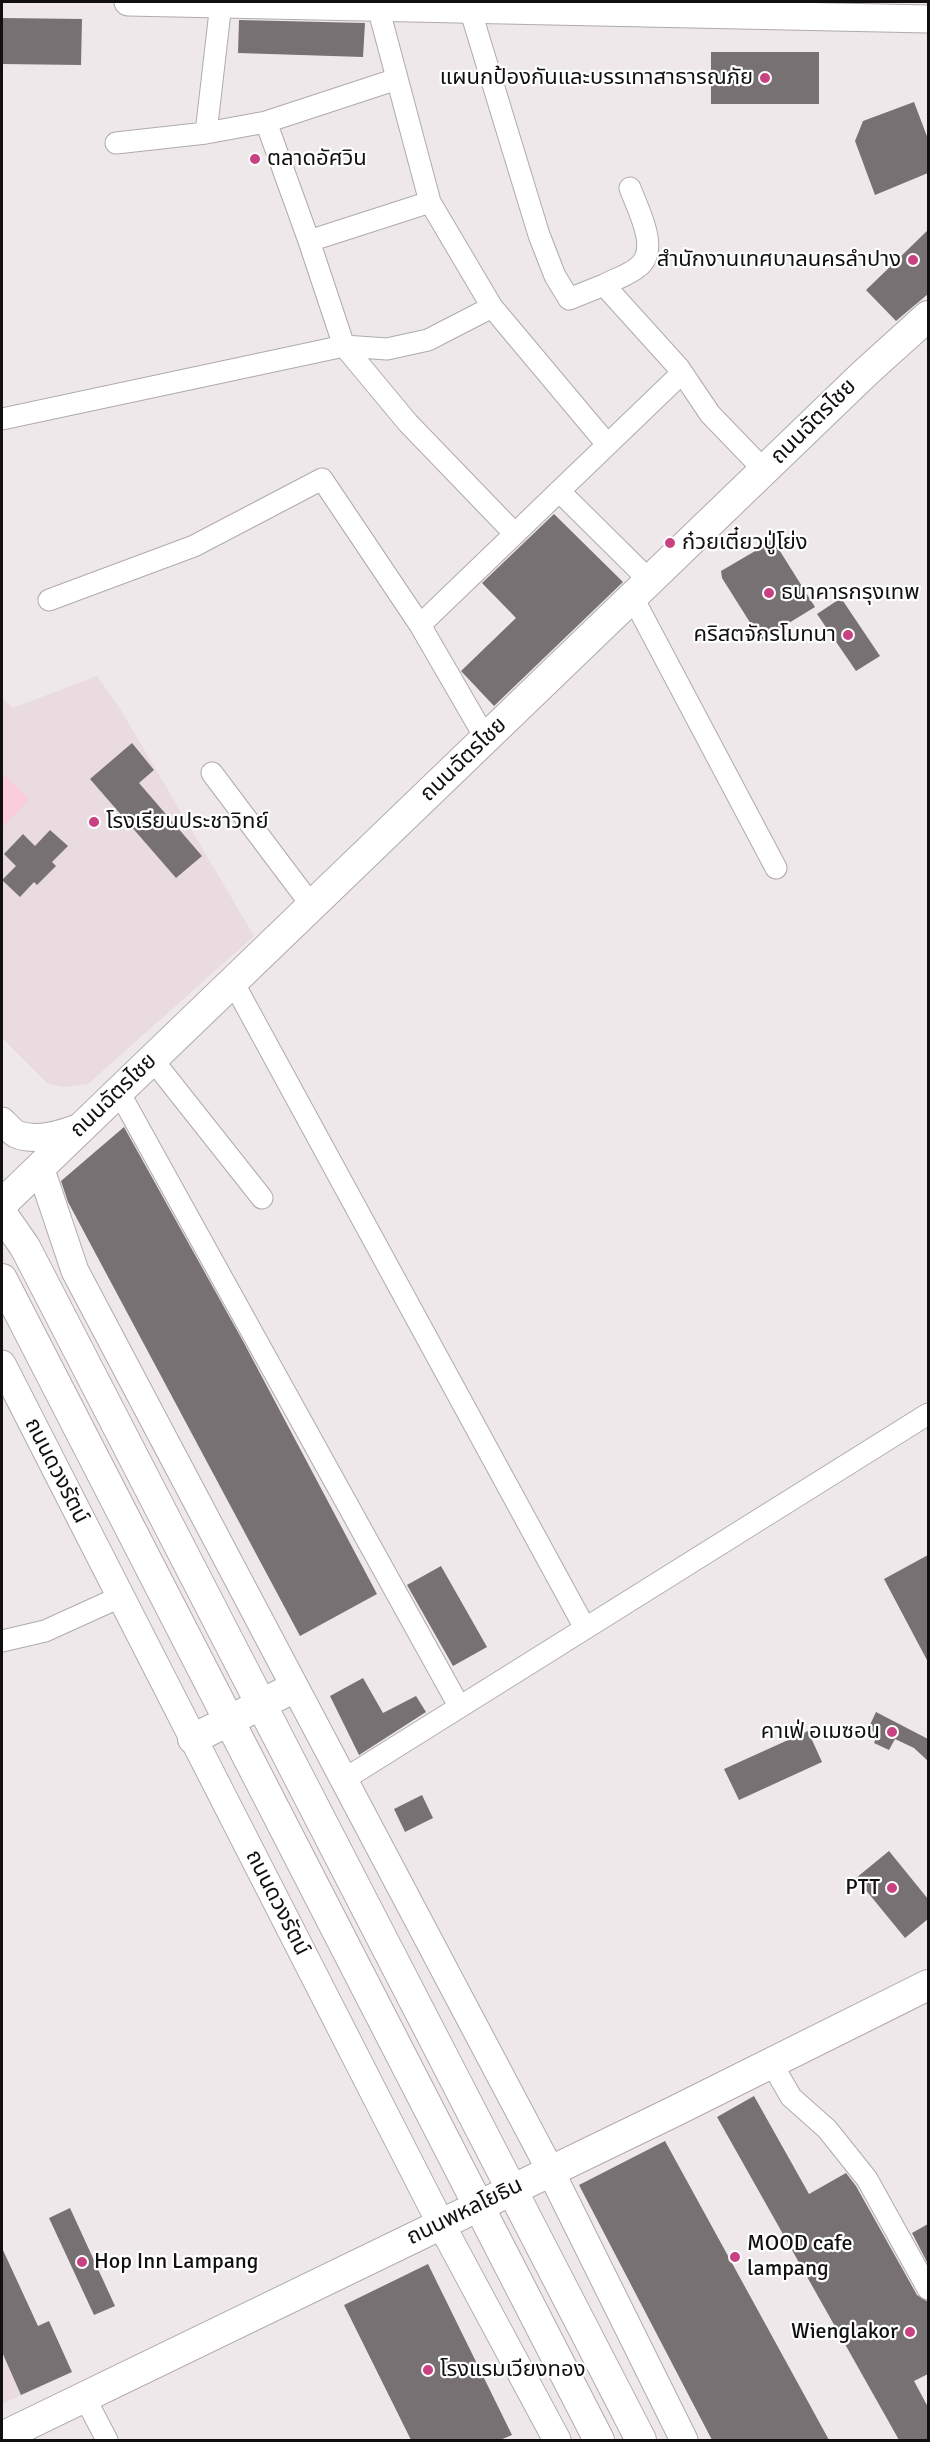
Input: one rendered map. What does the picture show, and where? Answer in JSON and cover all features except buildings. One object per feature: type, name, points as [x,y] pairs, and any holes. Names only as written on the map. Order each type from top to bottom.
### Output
[{"type":"main road","name":"ถนนฉัตรไชย","points":[[2,1204],[865,373],[928,316]]},
{"type":"main road","points":[[2,1214],[25,1247],[641,2440]]},
{"type":"main road","points":[[2,1279],[599,2440]]},
{"type":"main road","points":[[193,1739],[293,1688]]},
{"type":"main road","name":"ถนนพหลโยธิน","points":[[2,2437],[772,2064],[928,1985]]},
{"type":"street","points":[[128,2],[470,9],[655,7],[928,19]]},
{"type":"street","points":[[206,133],[221,3]]},
{"type":"street","points":[[378,7],[430,202],[492,307],[606,444]]},
{"type":"street","points":[[470,9],[539,235],[555,276],[569,299],[604,285],[640,266],[648,252],[647,235],[630,188]]},
{"type":"street","points":[[116,143],[206,133],[266,123],[397,79]]},
{"type":"street","points":[[266,123],[344,346],[408,423],[514,534]]},
{"type":"street","points":[[309,241],[430,202]]},
{"type":"street","points":[[604,285],[682,373],[710,414],[765,471]]},
{"type":"street","points":[[2,419],[344,346],[387,349],[428,340],[492,307]]},
{"type":"street","points":[[420,626],[682,373]]},
{"type":"street","points":[[49,600],[194,546],[322,479],[420,626],[486,739]]},
{"type":"street","points":[[559,490],[641,590],[776,868]]},
{"type":"street","points":[[212,773],[312,906]]},
{"type":"street","points":[[233,982],[585,1628]]},
{"type":"street","points":[[152,1059],[262,1198]]},
{"type":"street","points":[[119,1092],[459,1706]]},
{"type":"street","points":[[2,1121],[16,1134],[37,1137],[59,1135],[83,1126]]},
{"type":"street","points":[[40,1167],[75,1271],[293,1688],[550,2170],[684,2440]]},
{"type":"street","name":"ถนนดวงรัตน์","points":[[2,1364],[441,2224],[557,2440]]},
{"type":"street","points":[[343,1780],[928,1414]]},
{"type":"street","points":[[2,1641],[45,1631],[120,1597]]},
{"type":"street","points":[[772,2064],[791,2097],[827,2129],[867,2179],[928,2289]]},
{"type":"street","points":[[84,2396],[107,2440]]},
{"type":"shaded area","name":"โรงเรียนประชาวิทย์","points":[[97,676],[119,707],[254,936],[88,1084],[65,1087],[48,1084],[2,1038],[2,698],[13,708]]},
{"type":"shaded area","points":[[2,773],[29,799],[2,828]]},
{"type":"shaded area","points":[[2,2352],[21,2395],[2,2404]]},
{"type":"place","name":"แผนกป้องกันและบรรเทาสาธารณภัย","points":[[765,78]]},
{"type":"place","name":"ตลาดอัศวิน","points":[[255,159]]},
{"type":"place","name":"สำนักงานเทศบาลนครลำปาง","points":[[913,260]]},
{"type":"place","name":"ก๋วยเตี๋ยวปู่โย่ง","points":[[670,543]]},
{"type":"place","name":"ธนาคารกรุงเทพ","points":[[769,593]]},
{"type":"place","name":"คริสตจักรโมทนา","points":[[848,635]]},
{"type":"place","name":"โรงเรียนประชาวิทย์","points":[[94,822]]},
{"type":"place","name":"คาเฟ่ อเมซอน","points":[[892,1732]]},
{"type":"place","name":"PTT","points":[[892,1888]]},
{"type":"place","name":"MOOD cafe lampang","points":[[735,2257]]},
{"type":"place","name":"Hop Inn Lampang","points":[[82,2262]]},
{"type":"place","name":"Wienglakor","points":[[910,2332]]},
{"type":"place","name":"โรงแรมเวียงทอง","points":[[428,2370]]}]
